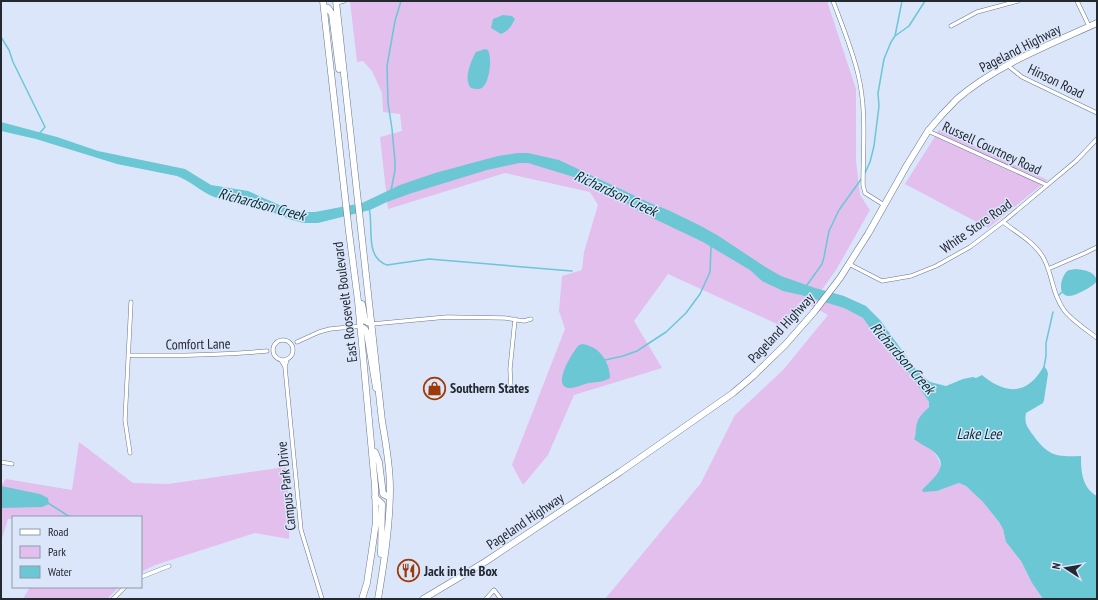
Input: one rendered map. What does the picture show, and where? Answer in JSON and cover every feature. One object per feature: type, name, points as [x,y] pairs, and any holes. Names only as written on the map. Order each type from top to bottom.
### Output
[{"type":"highway","name":"East Roosevelt Boulevard","points":[[335,2],[387,454],[389,497],[388,525],[378,599]]},
{"type":"highway","name":"East Roosevelt Boulevard","points":[[323,4],[360,326],[372,445],[376,522],[367,583],[362,599]]},
{"type":"highway","points":[[323,4],[332,14],[341,84],[346,96]]},
{"type":"highway","name":"Pageland Highway","points":[[423,599],[485,562],[541,525],[733,393],[785,345],[814,312],[849,264],[928,131],[958,99],[979,83],[1008,66],[1097,23]]},
{"type":"highway","points":[[352,257],[358,279],[364,320],[367,324],[372,324]]},
{"type":"highway","points":[[360,326],[367,333],[373,376],[381,402]]},
{"type":"highway","points":[[372,445],[379,462],[382,494],[389,497]]},
{"type":"highway","points":[[375,496],[382,504],[380,562],[383,569]]},
{"type":"street","points":[[335,2],[344,1]]},
{"type":"street","points":[[833,1],[853,56],[863,101],[863,185],[865,193],[884,205]]},
{"type":"street","points":[[951,26],[977,12],[1018,1]]},
{"type":"street","points":[[1077,1],[1089,26]]},
{"type":"street","name":"Hinson Road","points":[[1008,66],[1022,78],[1097,113]]},
{"type":"street","name":"Russell Courtney Road","points":[[928,131],[1047,185]]},
{"type":"street","name":"White Store Road","points":[[849,264],[882,281],[911,276],[954,257],[1003,222],[1076,161],[1097,140]]},
{"type":"street","points":[[1003,222],[1036,248],[1044,258],[1055,296],[1065,312],[1097,338]]},
{"type":"street","points":[[1048,269],[1097,247]]},
{"type":"street","points":[[130,453],[126,420],[131,302]]},
{"type":"street","points":[[372,324],[447,317],[515,319],[524,321],[531,318]]},
{"type":"street","points":[[511,389],[510,369],[515,319]]},
{"type":"street","points":[[267,351],[283,339],[289,342],[297,342],[319,332],[330,329],[360,326]]},
{"type":"street","points":[[289,342],[293,348]]},
{"type":"street","points":[[281,360],[287,359],[292,354],[293,348],[297,342]]},
{"type":"street","points":[[273,353],[274,345]]},
{"type":"street","name":"Comfort Lane","points":[[128,355],[210,355],[267,351],[273,353],[281,360]]},
{"type":"street","name":"Campus Park Drive","points":[[287,359],[285,367],[301,530],[322,599]]},
{"type":"street","name":"Campus Park Drive","points":[[281,360],[285,367]]},
{"type":"street","points":[[1,462],[12,464]]},
{"type":"street","points":[[142,577],[169,566]]},
{"type":"street","points":[[113,599],[124,588]]},
{"type":"street","points":[[486,599],[494,590],[501,599]]},
{"type":"green space","points":[[350,1],[827,1],[856,89],[856,160],[860,195],[870,210],[836,270],[815,299],[844,308],[863,318],[873,332],[905,367],[930,404],[918,421],[916,434],[914,437],[937,456],[940,466],[940,473],[922,490],[937,491],[959,483],[966,486],[983,502],[999,522],[1003,529],[1006,542],[1021,561],[1032,583],[1043,599],[605,599],[701,483],[735,415],[783,370],[828,315],[810,305],[788,329],[668,274],[634,321],[662,368],[574,395],[548,455],[523,485],[512,465],[565,329],[559,311],[562,276],[582,270],[584,252],[598,205],[590,192],[505,173],[388,209],[380,137],[402,131],[400,114],[383,112],[382,93],[372,71],[363,61],[357,62]]},
{"type":"green space","points":[[939,130],[1048,180],[988,228],[905,184]]},
{"type":"green space","points":[[79,442],[133,483],[168,484],[286,467],[290,519],[289,539],[255,533],[155,565],[142,572],[142,516],[12,516],[12,519],[8,519],[1,542],[1,486],[6,479],[72,490]]},
{"type":"green space","points":[[29,588],[118,588],[107,599],[23,599]]},
{"type":"water","points":[[503,15],[512,16],[515,19],[508,30],[501,34],[491,28],[493,19]]},
{"type":"water","points":[[485,49],[488,50],[490,58],[490,69],[487,79],[482,88],[471,88],[468,80],[470,65],[476,52]]},
{"type":"water","name":"Lake Lee","points":[[1,122],[57,137],[98,151],[185,169],[211,185],[248,191],[284,207],[304,212],[315,212],[362,203],[400,185],[435,173],[498,156],[528,153],[559,160],[699,225],[781,276],[844,296],[866,306],[880,320],[917,371],[930,382],[946,386],[963,379],[973,377],[976,378],[982,375],[999,386],[1018,389],[1024,387],[1032,381],[1044,366],[1048,374],[1044,400],[1043,403],[1026,413],[1026,425],[1038,442],[1053,454],[1081,456],[1081,467],[1085,484],[1092,493],[1097,496],[1097,599],[1043,599],[1032,583],[1021,561],[1006,542],[1003,529],[999,522],[983,502],[966,486],[959,483],[937,491],[923,492],[922,490],[936,476],[941,466],[937,455],[914,439],[918,420],[929,407],[929,402],[905,367],[873,332],[863,318],[844,308],[783,291],[762,281],[750,270],[703,242],[640,212],[609,192],[587,181],[528,163],[519,163],[487,170],[412,193],[370,210],[318,223],[304,223],[292,220],[262,208],[214,197],[177,176],[117,164],[36,139],[1,131]]},
{"type":"water","points":[[1076,269],[1092,273],[1097,281],[1092,286],[1081,292],[1072,296],[1066,296],[1061,288],[1061,283],[1069,270]]},
{"type":"water","points":[[583,344],[594,348],[603,356],[610,372],[610,378],[572,388],[564,386],[562,376],[568,361],[579,345]]},
{"type":"water","points":[[1,486],[40,494],[48,498],[49,504],[42,507],[1,508]]},
{"type":"waterway","points":[[391,191],[395,161],[388,103],[387,66],[395,21],[401,1]]},
{"type":"waterway","points":[[895,36],[902,1]]},
{"type":"waterway","points":[[865,173],[870,162],[874,146],[879,106],[878,93],[884,59],[895,36],[909,26],[925,1]]},
{"type":"waterway","points":[[1,37],[9,50],[13,62],[45,127],[39,134]]},
{"type":"waterway","points":[[807,285],[822,264],[829,231],[839,210],[862,178]]},
{"type":"waterway","points":[[369,208],[371,241],[375,255],[380,261],[387,265],[429,259],[572,271]]},
{"type":"waterway","points":[[605,360],[637,351],[666,332],[686,313],[700,294],[710,272],[711,246]]},
{"type":"waterway","points":[[1059,295],[1063,291]]},
{"type":"waterway","points":[[1044,367],[1046,343],[1053,312]]},
{"type":"waterway","points":[[48,503],[68,516]]},
{"type":"place","name":"Southern States","points":[[434,388]]},
{"type":"place","name":"Jack in the Box","points":[[409,571]]},
{"type":"water label","name":"Richardson Creek","points":[[616,193]]},
{"type":"water label","name":"Richardson Creek","points":[[262,204]]},
{"type":"water label","name":"Richardson Creek","points":[[903,358]]}]
